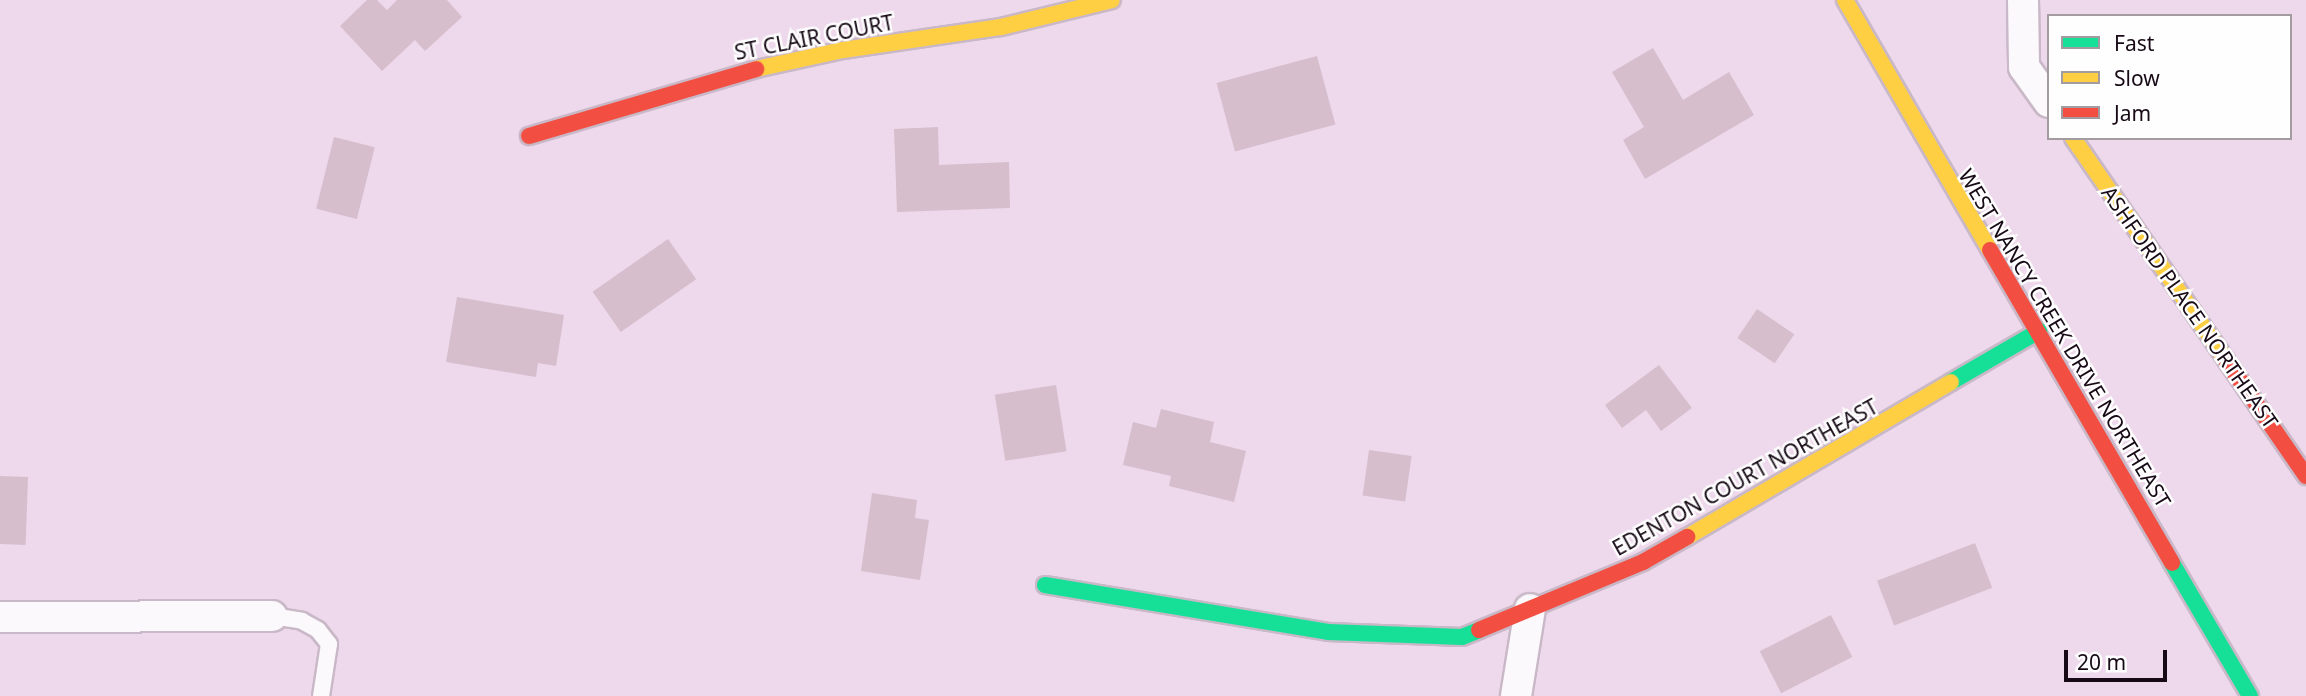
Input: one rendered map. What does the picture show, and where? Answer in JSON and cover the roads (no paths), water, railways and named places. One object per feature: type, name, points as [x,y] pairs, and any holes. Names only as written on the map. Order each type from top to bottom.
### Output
[{"type":"street","name":"ST CLAIR COURT","points":[[529,136],[724,76],[844,50],[1001,27],[1112,0]]},
{"type":"street","name":"WEST NANCY CREEK DRIVE NORTHEAST","points":[[1845,0],[1951,187],[2039,331],[2250,696]]},
{"type":"street","points":[[2022,0],[2024,67],[2047,99]]},
{"type":"street","name":"ASHFORD PLACE NORTHEAST","points":[[2074,140],[2306,476]]},
{"type":"street","name":"EDENTON COURT NORTHEAST","points":[[1045,585],[1328,632],[1462,637],[1643,562],[2039,331]]},
{"type":"street","points":[[1516,696],[1530,609]]},
{"type":"street","points":[[0,617],[272,616]]},
{"type":"lane","points":[[272,616],[302,621],[329,645],[321,696]]}]
